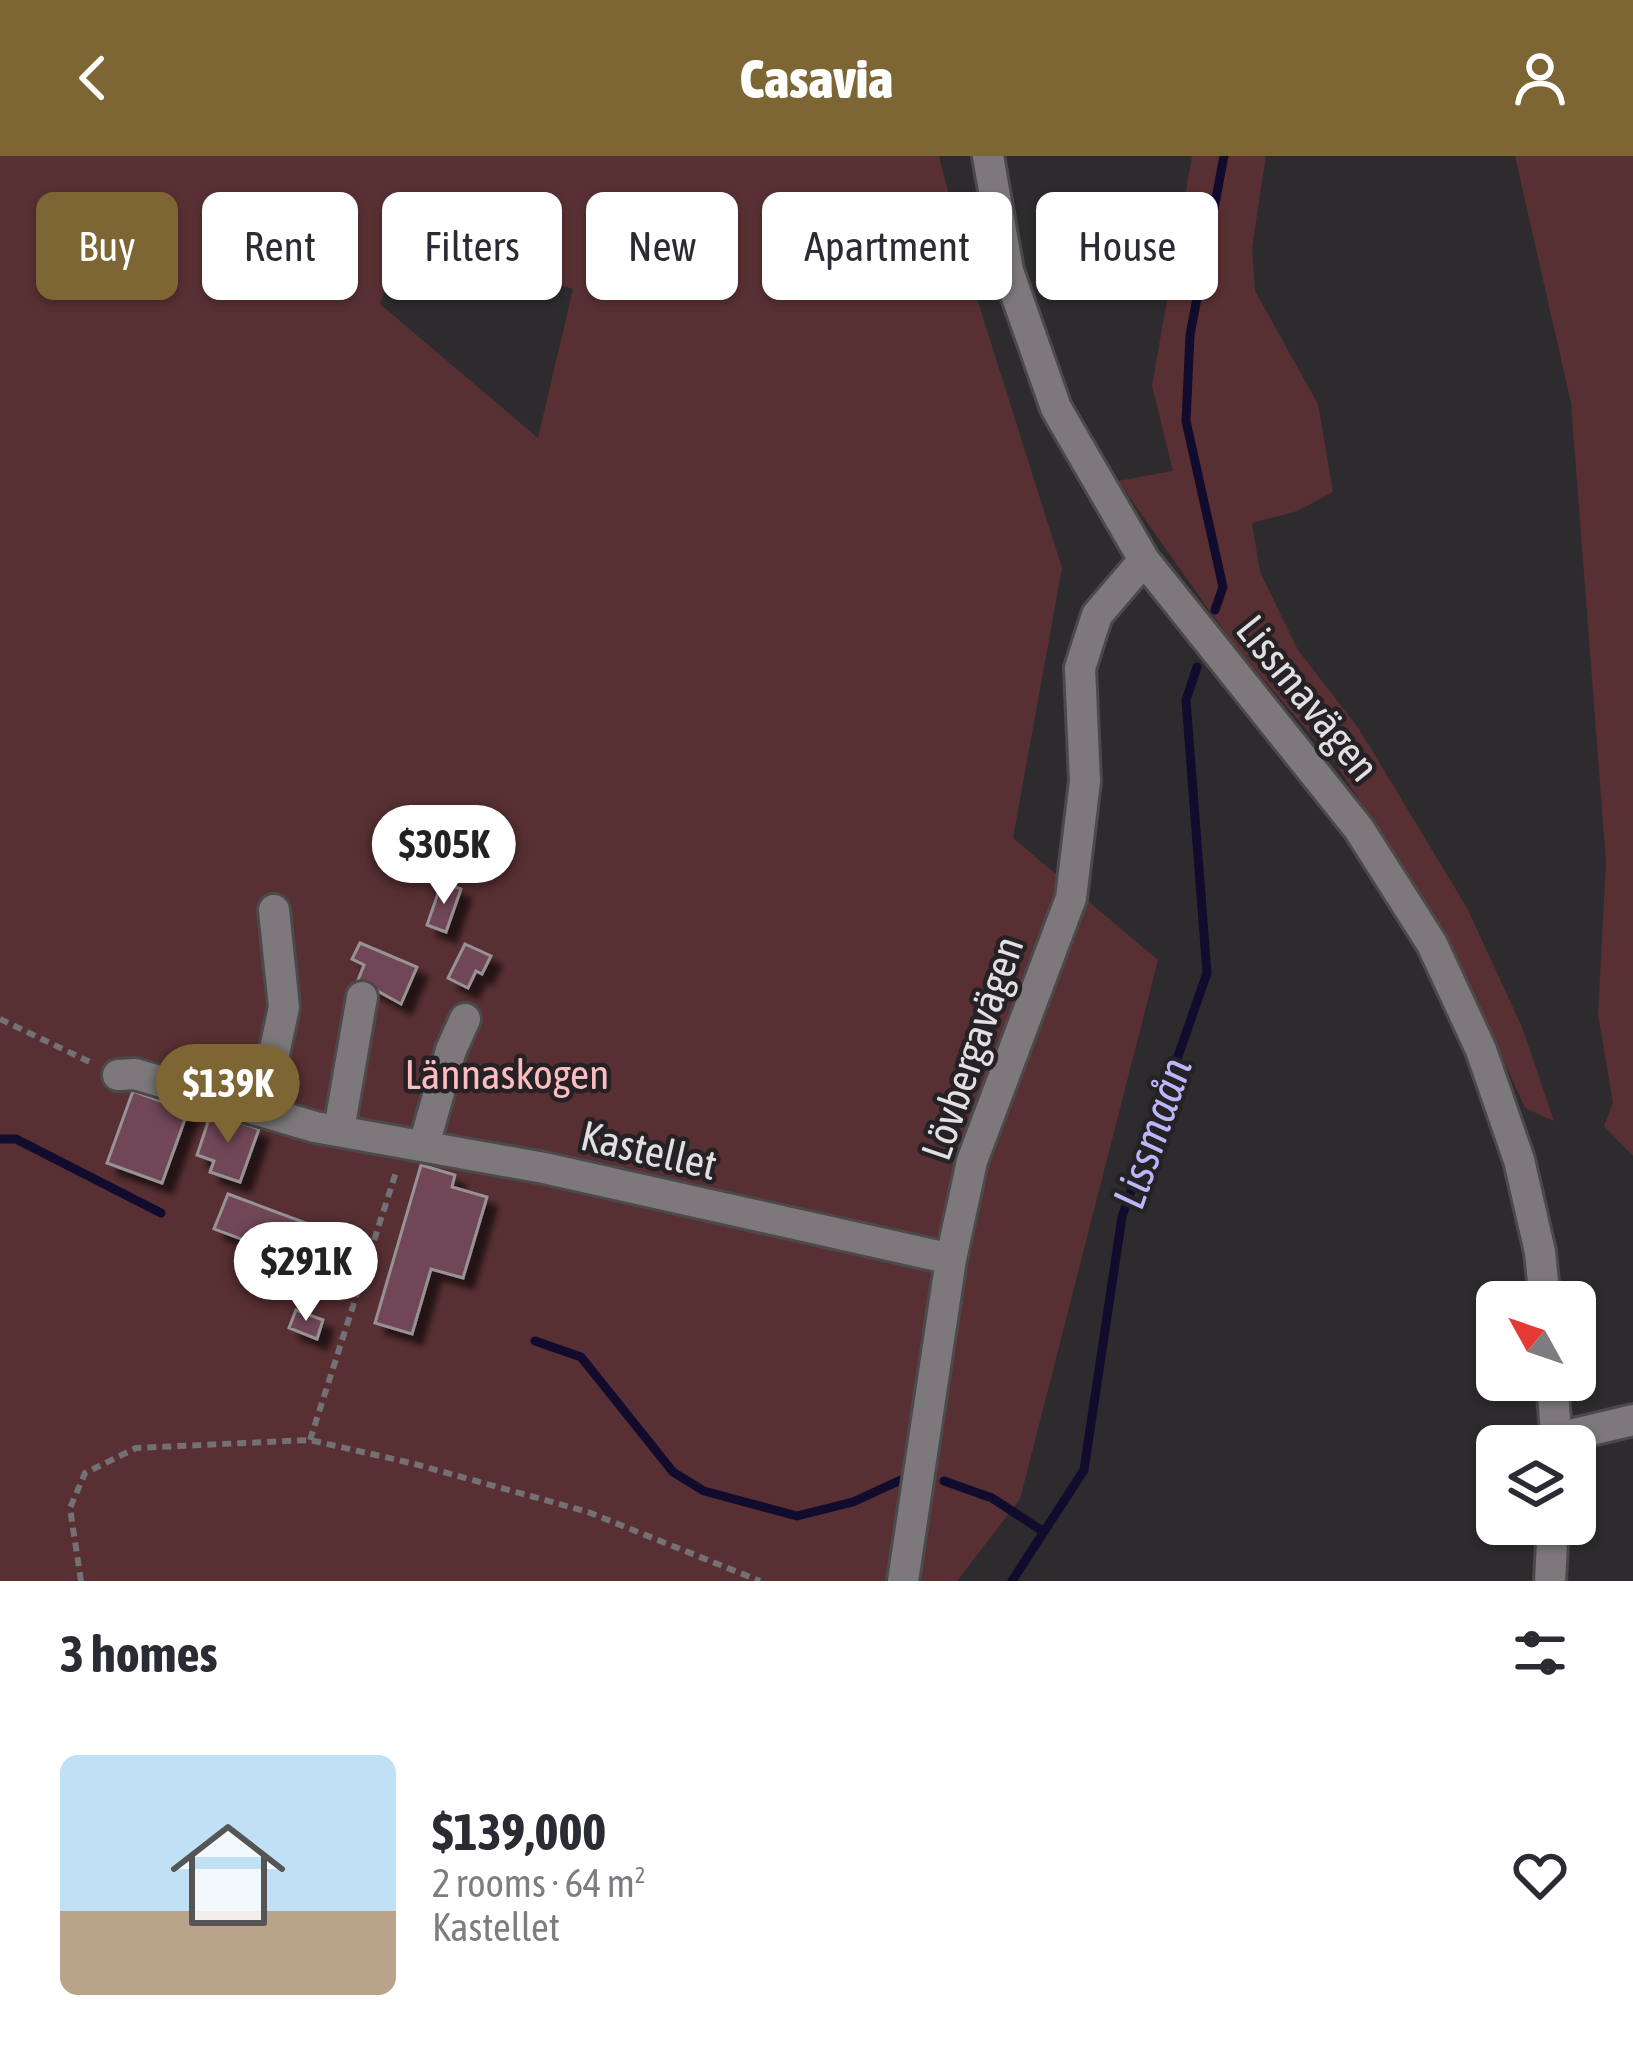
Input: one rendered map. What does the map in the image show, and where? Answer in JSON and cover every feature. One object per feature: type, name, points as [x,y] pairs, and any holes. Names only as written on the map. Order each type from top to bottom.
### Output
[{"type":"street","name":"Lissmavägen","points":[[988,156],[1008,271],[1056,408],[1144,560],[1359,829],[1432,944],[1480,1050],[1520,1160],[1542,1281]]},
{"type":"street","name":"Lövbergavägen","points":[[903,1581],[951,1259],[972,1161],[1070,898],[1085,782],[1080,668],[1097,615],[1144,560]]},
{"type":"street","points":[[262,1111],[284,1007],[274,910]]},
{"type":"street","points":[[339,1130],[362,997]]},
{"type":"street","points":[[415,1143],[465,1019]]},
{"type":"street","name":"Kastellet","points":[[118,1075],[135,1074],[339,1130],[951,1259]]},
{"type":"street","points":[[1596,1431],[1633,1420]]},
{"type":"street","points":[[1550,1581],[1552,1545]]},
{"type":"path","points":[[0,1018],[118,1075]]},
{"type":"path","points":[[310,1440],[415,1143]]},
{"type":"path","points":[[81,1581],[70,1508],[85,1473],[136,1448],[310,1440],[411,1462],[588,1512],[760,1581]]},
{"type":"green space","name":"Lännaskogen","points":[[0,156],[939,156],[948,192],[762,192],[762,300],[977,300],[1062,568],[1013,838],[1158,960],[1020,1499],[957,1581],[0,1581]],"holes":[[[382,192],[562,192],[562,285],[573,289],[538,438],[380,304]]]},
{"type":"green space","points":[[1192,156],[1266,156],[1252,247],[1255,291],[1318,404],[1333,492],[1297,511],[1252,523],[1260,572],[1298,650],[1359,729],[1467,908],[1522,1027],[1554,1121],[1525,1108],[1471,988],[1426,904],[1336,764],[1233,644],[1118,481],[1173,471],[1152,386],[1167,300],[1218,300],[1218,192],[1186,192]]},
{"type":"green space","points":[[1515,156],[1633,156],[1633,1156],[1604,1126],[1613,1103],[1598,1015],[1606,862],[1571,403]]},
{"type":"building","points":[[442,882],[461,889],[446,932],[427,925]]},
{"type":"building","points":[[360,943],[417,967],[401,1004],[358,980],[364,965],[352,959]]},
{"type":"building","points":[[465,944],[491,956],[468,988],[448,978]]},
{"type":"building","points":[[133,1091],[188,1111],[162,1183],[107,1163]]},
{"type":"building","points":[[211,1113],[259,1129],[240,1182],[210,1172],[214,1161],[197,1155]]},
{"type":"building","points":[[421,1165],[455,1175],[452,1187],[487,1197],[463,1278],[431,1269],[412,1334],[375,1323]]},
{"type":"building","points":[[228,1194],[319,1228],[306,1263],[214,1229]]},
{"type":"building","points":[[296,1310],[323,1320],[317,1339],[289,1328]]},
{"type":"waterway","name":"Lissmaån","points":[[1215,610],[1223,587],[1186,421],[1190,335],[1224,156]]},
{"type":"waterway","name":"Lissmaån","points":[[1012,1581],[1084,1470],[1122,1217],[1207,973],[1186,700],[1197,667]]},
{"type":"waterway","points":[[0,1139],[16,1139],[161,1213]]},
{"type":"waterway","points":[[535,1341],[581,1357],[673,1472],[704,1491],[797,1516],[853,1502],[903,1479]]},
{"type":"waterway","points":[[944,1481],[992,1498],[1044,1532]]}]
